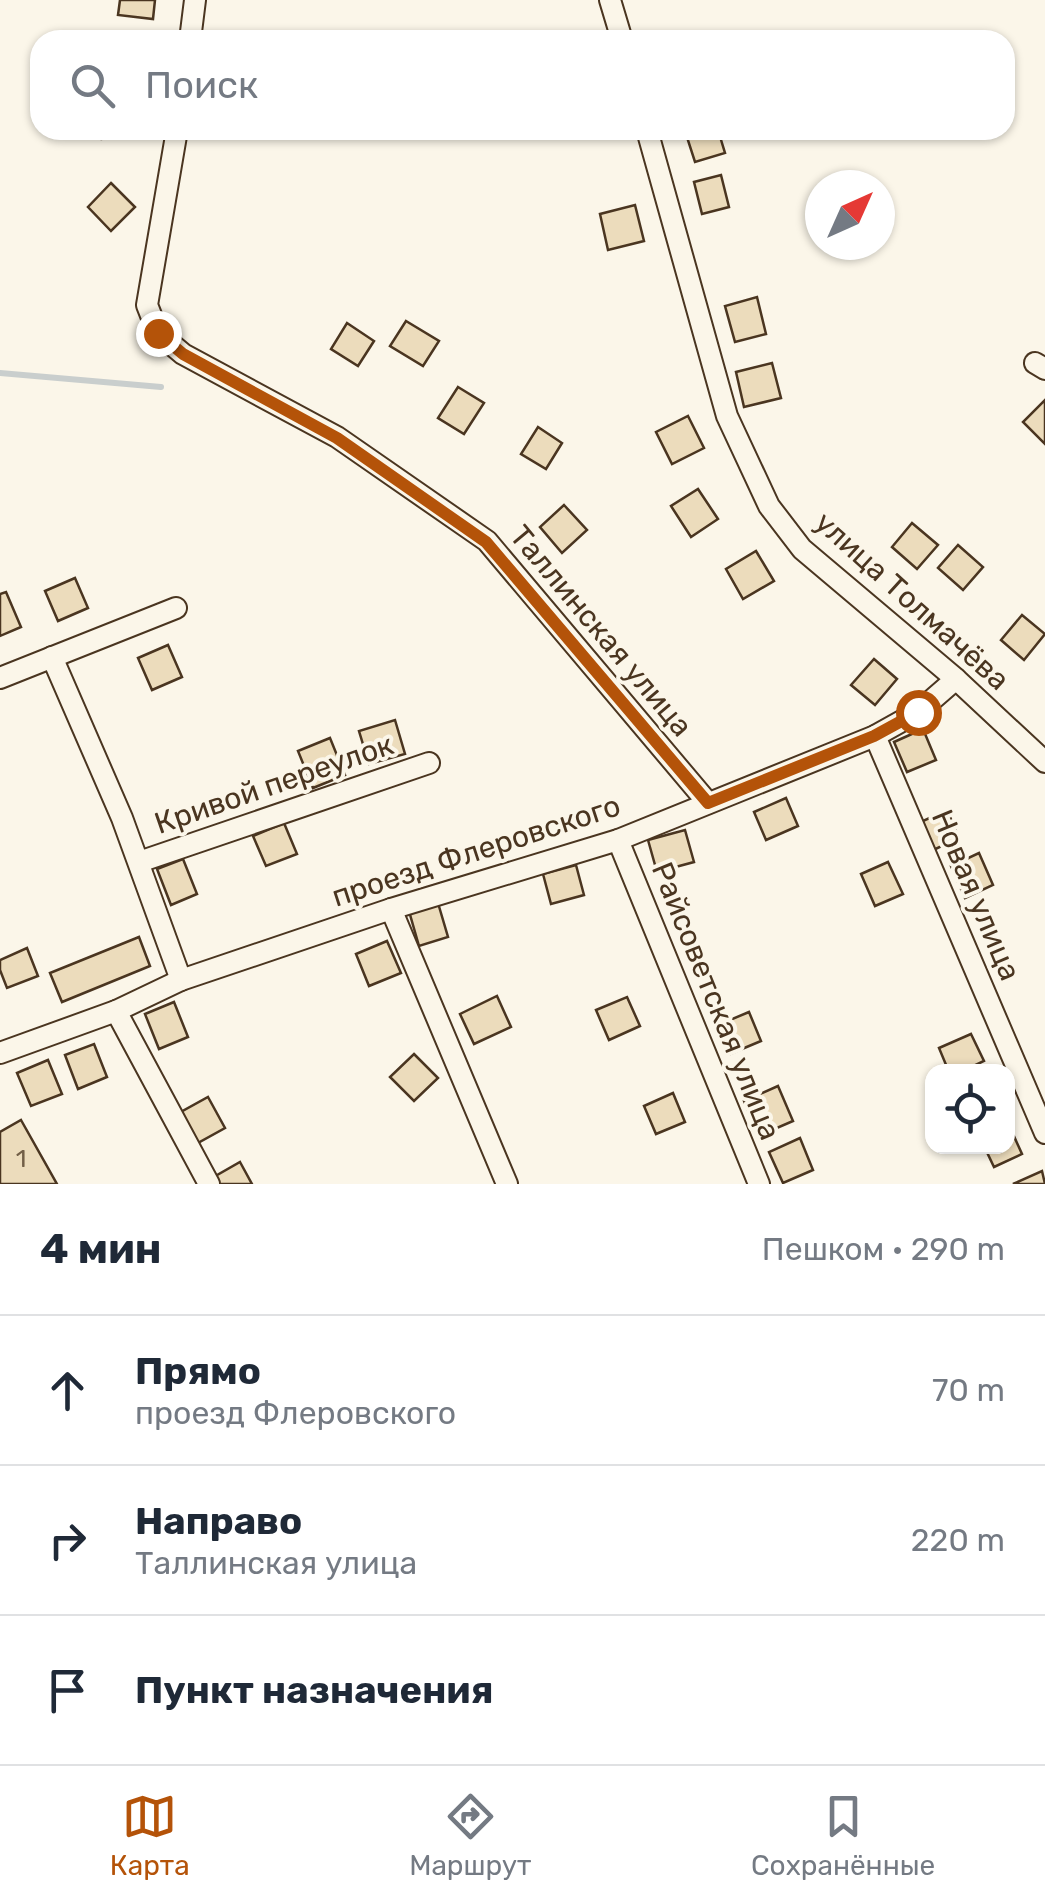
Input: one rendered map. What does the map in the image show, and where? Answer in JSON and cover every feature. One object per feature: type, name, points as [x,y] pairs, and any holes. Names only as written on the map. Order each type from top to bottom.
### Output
[{"type":"street","points":[[192,30],[196,0]]},
{"type":"street","points":[[610,0],[619,30]]},
{"type":"street","name":"Таллинская улица","points":[[175,140],[147,305],[158,333],[183,354],[337,438],[486,542],[708,803]]},
{"type":"street","name":"улица Толмачёва","points":[[650,140],[726,416],[769,506],[802,549],[956,679],[1045,762]]},
{"type":"street","points":[[0,678],[176,608]]},
{"type":"street","points":[[52,657],[139,862],[181,980]]},
{"type":"street","name":"проезд Флеровского","points":[[0,1053],[116,1011],[181,980],[392,909],[618,840],[874,736],[918,712],[956,679]]},
{"type":"street","name":"Новая улица","points":[[874,736],[1045,1133]]},
{"type":"street","name":"Кривой переулок","points":[[139,862],[428,763]]},
{"type":"street","name":"Райсоветская улица","points":[[618,840],[759,1184]]},
{"type":"street","points":[[392,909],[507,1184]]},
{"type":"street","points":[[116,1011],[209,1184]]},
{"type":"building","points":[[120,0],[155,0],[153,19],[118,15]]},
{"type":"building","points":[[688,140],[721,140],[725,153],[695,162]]},
{"type":"building","points":[[721,175],[729,207],[702,214],[694,182]]},
{"type":"building","points":[[111,183],[135,207],[111,231],[88,207]]},
{"type":"building","points":[[635,205],[644,241],[608,250],[600,214]]},
{"type":"building","points":[[757,297],[766,334],[735,342],[725,306]]},
{"type":"building","points":[[406,321],[439,341],[423,366],[390,346]]},
{"type":"building","points":[[347,323],[374,341],[358,366],[331,349]]},
{"type":"building","points":[[772,363],[781,398],[744,407],[736,372]]},
{"type":"building","points":[[458,387],[484,403],[464,434],[438,418]]},
{"type":"building","points":[[1045,400],[1045,444],[1023,422]]},
{"type":"building","points":[[688,416],[704,448],[672,464],[656,432]]},
{"type":"building","points":[[538,427],[562,443],[546,469],[521,454]]},
{"type":"building","points":[[698,489],[718,519],[691,537],[671,506]]},
{"type":"building","points":[[564,505],[587,530],[562,553],[540,527]]},
{"type":"building","points":[[912,523],[938,545],[917,569],[892,547]]},
{"type":"building","points":[[958,545],[983,567],[963,590],[938,568]]},
{"type":"building","points":[[756,551],[774,581],[743,599],[726,569]]},
{"type":"building","points":[[75,578],[88,608],[58,621],[45,591]]},
{"type":"building","points":[[6,592],[21,627],[0,636],[0,594]]},
{"type":"building","points":[[1022,615],[1045,634],[1024,660],[1001,640]]},
{"type":"building","points":[[168,645],[182,677],[152,690],[138,658]]},
{"type":"building","points":[[874,659],[897,679],[875,705],[851,685]]},
{"type":"building","points":[[395,720],[405,754],[369,764],[359,731]]},
{"type":"building","points":[[923,729],[936,760],[907,772],[894,742]]},
{"type":"building","points":[[330,738],[345,775],[313,788],[298,751]]},
{"type":"building","points":[[786,798],[798,826],[766,840],[754,812]]},
{"type":"building","points":[[947,810],[959,838],[927,853],[914,825]]},
{"type":"building","points":[[284,823],[297,854],[266,866],[253,836]]},
{"type":"building","points":[[685,830],[694,862],[657,872],[648,840]]},
{"type":"building","points":[[979,853],[993,885],[965,898],[951,866]]},
{"type":"building","points":[[183,859],[197,894],[171,905],[157,869]]},
{"type":"building","points":[[888,862],[903,894],[875,906],[861,874]]},
{"type":"building","points":[[576,865],[584,895],[551,904],[543,874]]},
{"type":"building","points":[[438,903],[448,937],[419,946],[409,911]]},
{"type":"building","points":[[139,937],[150,966],[62,1002],[50,973]]},
{"type":"building","points":[[387,941],[401,973],[369,986],[356,954]]},
{"type":"building","points":[[27,948],[38,976],[7,988],[0,960]]},
{"type":"building","points":[[497,996],[511,1027],[474,1044],[460,1014]]},
{"type":"building","points":[[627,997],[640,1026],[609,1040],[596,1010]]},
{"type":"building","points":[[174,1002],[188,1037],[159,1049],[145,1014]]},
{"type":"building","points":[[749,1012],[761,1041],[730,1054],[718,1025]]},
{"type":"building","points":[[971,1034],[984,1061],[946,1064],[939,1048]]},
{"type":"building","points":[[94,1044],[107,1077],[78,1089],[65,1055]]},
{"type":"building","points":[[414,1054],[438,1078],[414,1101],[390,1077]]},
{"type":"building","points":[[48,1060],[62,1094],[31,1106],[17,1073]]},
{"type":"building","points":[[778,1086],[793,1121],[758,1136],[744,1101]]},
{"type":"building","points":[[673,1093],[685,1122],[656,1134],[644,1106]]},
{"type":"building","points":[[208,1097],[225,1128],[196,1144],[179,1113]]},
{"type":"building","points":[[21,1120],[57,1184],[0,1184],[0,1132]]},
{"type":"building","points":[[800,1138],[813,1170],[783,1183],[769,1152]]},
{"type":"building","points":[[1015,1138],[1022,1154],[994,1167],[988,1154],[1015,1154]]},
{"type":"building","points":[[240,1162],[252,1184],[215,1184],[212,1178]]},
{"type":"building","points":[[1042,1171],[1045,1184],[1013,1184]]},
{"type":"waterway","points":[[0,373],[161,387]]},
{"type":"route","points":[[158,333],[183,354],[337,438],[486,542],[708,803],[874,736],[918,712]]}]
